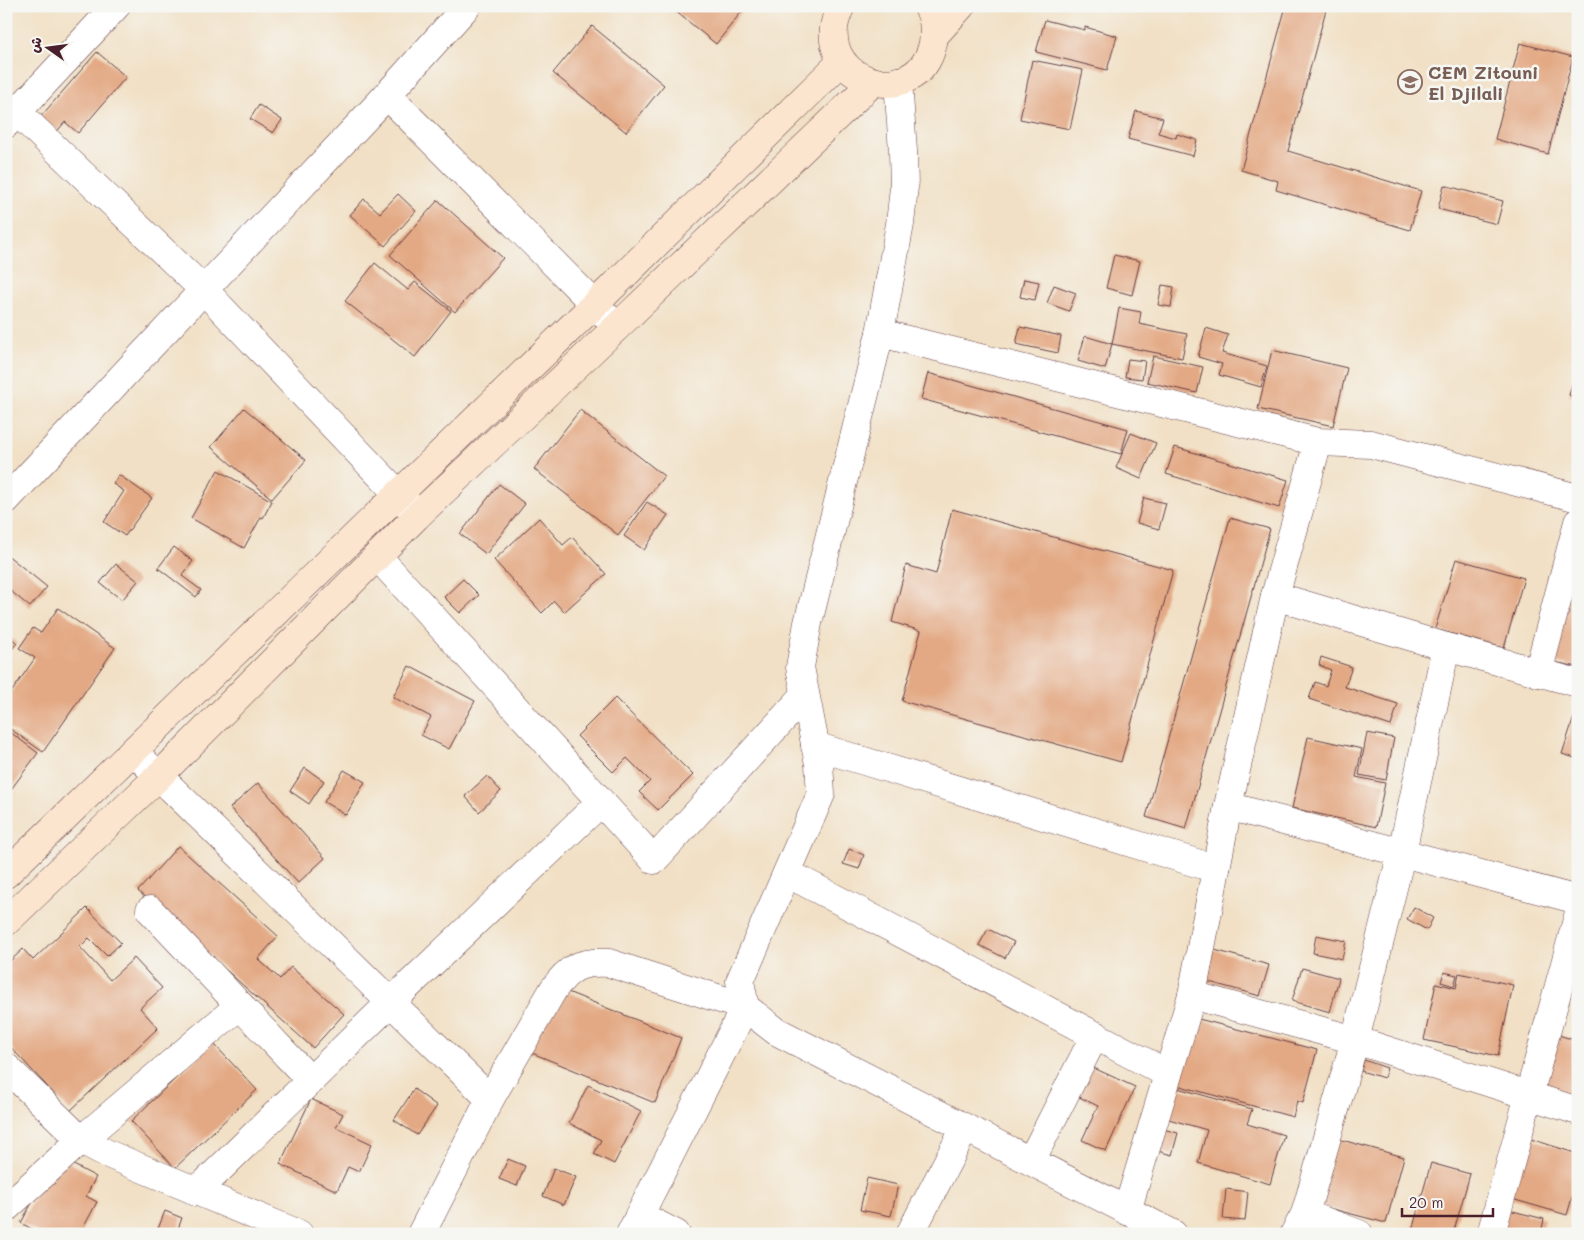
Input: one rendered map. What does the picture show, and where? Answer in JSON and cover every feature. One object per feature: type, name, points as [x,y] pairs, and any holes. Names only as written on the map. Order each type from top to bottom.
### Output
[{"type":"main road","points":[[841,6],[836,17],[834,29],[837,51],[842,61],[850,71],[861,78],[885,82],[910,76],[927,59],[932,48],[934,36],[934,23],[927,6]]},
{"type":"main road","points":[[934,36],[961,6]]},
{"type":"main road","points":[[6,874],[595,304],[842,61]]},
{"type":"main road","points":[[6,922],[159,776],[418,515],[617,327],[885,82]]},
{"type":"street","points":[[116,6],[12,118],[204,290],[418,515]]},
{"type":"street","points":[[6,500],[387,95],[467,6]]},
{"type":"street","points":[[676,1234],[635,1224],[745,1007],[740,981],[821,794],[819,764],[800,667],[808,623],[880,334],[900,224],[904,187],[903,151],[885,82]]},
{"type":"street","points":[[387,95],[617,327]]},
{"type":"street","points":[[880,334],[1318,442],[1371,444],[1578,498]]},
{"type":"street","points":[[1127,1211],[1192,995],[1228,806],[1275,596],[1318,442]]},
{"type":"street","points":[[1538,673],[1578,522]]},
{"type":"street","points":[[377,556],[654,860],[805,695]]},
{"type":"street","points":[[1275,596],[1446,648],[1578,684]]},
{"type":"street","points":[[1360,1234],[1299,1224],[1355,1040],[1402,852],[1446,648]]},
{"type":"street","points":[[815,746],[1216,869]]},
{"type":"street","points":[[133,751],[490,1099]]},
{"type":"street","points":[[196,1192],[390,1002],[601,802]]},
{"type":"street","points":[[1228,806],[1578,900]]},
{"type":"street","points":[[787,873],[1168,1074]]},
{"type":"street","points":[[150,910],[311,1081]]},
{"type":"street","points":[[1491,1234],[1578,916]]},
{"type":"street","points":[[421,1234],[490,1099],[553,990],[563,976],[579,965],[594,962],[609,963],[745,1007],[776,1031],[1165,1232]]},
{"type":"street","points":[[1192,995],[1355,1040],[1578,1112]]},
{"type":"street","points":[[6,1208],[81,1140],[240,1005]]},
{"type":"street","points":[[1030,1161],[1095,1035]]},
{"type":"street","points":[[6,1067],[81,1140],[108,1154],[196,1192],[299,1234]]},
{"type":"street","points":[[910,1234],[965,1128]]},
{"type":"building","points":[[669,6],[746,6],[716,44]]},
{"type":"building","points":[[1286,6],[1327,6],[1288,151],[1421,191],[1410,230],[1276,190],[1278,181],[1241,170]]},
{"type":"building","points":[[1045,20],[1085,30],[1085,27],[1117,36],[1107,70],[1036,52]]},
{"type":"building","points":[[592,26],[664,85],[626,132],[553,73]]},
{"type":"building","points":[[1520,43],[1573,57],[1548,154],[1495,139]]},
{"type":"building","points":[[97,52],[126,77],[78,133],[65,122],[53,136],[36,122]]},
{"type":"building","points":[[1032,60],[1083,70],[1070,129],[1020,119]]},
{"type":"building","points":[[259,105],[282,120],[273,133],[250,119]]},
{"type":"building","points":[[1136,111],[1163,118],[1158,133],[1176,138],[1177,134],[1197,140],[1193,156],[1128,139]]},
{"type":"building","points":[[1444,185],[1503,201],[1497,224],[1438,209]]},
{"type":"building","points":[[398,194],[416,211],[385,246],[350,215],[364,199],[380,213]]},
{"type":"building","points":[[438,200],[503,258],[455,312],[390,255]]},
{"type":"building","points":[[1114,255],[1140,261],[1132,295],[1106,288]]},
{"type":"building","points":[[375,263],[408,290],[415,282],[451,311],[415,357],[345,301]]},
{"type":"building","points":[[1024,279],[1039,282],[1035,300],[1020,297]]},
{"type":"building","points":[[1054,285],[1076,293],[1069,311],[1047,303]]},
{"type":"building","points":[[1162,285],[1174,287],[1171,307],[1158,305]]},
{"type":"building","points":[[1119,308],[1141,312],[1139,324],[1187,334],[1182,358],[1112,344]]},
{"type":"building","points":[[1020,327],[1061,336],[1058,353],[1016,344]]},
{"type":"building","points":[[1206,328],[1228,335],[1222,353],[1267,366],[1261,387],[1219,375],[1222,364],[1198,357]]},
{"type":"building","points":[[1085,336],[1112,344],[1105,369],[1078,361]]},
{"type":"building","points":[[1272,350],[1347,368],[1333,426],[1258,409]]},
{"type":"building","points":[[1153,356],[1203,367],[1197,393],[1147,382]]},
{"type":"building","points":[[1128,359],[1145,361],[1142,379],[1125,377]]},
{"type":"building","points":[[1578,368],[1578,398],[1569,395]]},
{"type":"building","points":[[928,373],[1128,429],[1121,454],[921,399]]},
{"type":"building","points":[[244,408],[306,460],[272,499],[211,447]]},
{"type":"building","points":[[580,410],[664,476],[618,535],[534,469]]},
{"type":"building","points":[[1131,433],[1156,443],[1141,479],[1116,468]]},
{"type":"building","points":[[1175,447],[1288,480],[1279,508],[1166,474]]},
{"type":"building","points":[[218,470],[272,501],[244,548],[191,518]]},
{"type":"building","points":[[119,475],[152,498],[125,536],[104,522],[124,491],[113,484]]},
{"type":"building","points":[[499,484],[525,504],[486,554],[460,534]]},
{"type":"building","points":[[1144,498],[1166,503],[1159,529],[1137,523]]},
{"type":"building","points":[[647,502],[668,515],[644,550],[624,536]]},
{"type":"building","points":[[952,509],[1173,570],[1121,762],[902,701],[921,631],[892,622],[906,565],[936,574]]},
{"type":"building","points":[[539,518],[563,545],[572,537],[606,574],[564,612],[554,601],[542,613],[494,560]]},
{"type":"building","points":[[1230,518],[1270,529],[1186,829],[1146,817]]},
{"type":"building","points":[[174,547],[193,561],[182,576],[201,590],[196,597],[158,568]]},
{"type":"building","points":[[6,554],[47,587],[30,607],[6,587]]},
{"type":"building","points":[[1456,559],[1524,578],[1504,648],[1435,629]]},
{"type":"building","points":[[116,564],[138,581],[122,600],[100,583]]},
{"type":"building","points":[[463,579],[479,595],[460,613],[444,597]]},
{"type":"building","points":[[1556,588],[1578,593],[1578,667],[1540,659]]},
{"type":"building","points":[[58,608],[115,648],[43,752],[6,726],[6,700],[35,658],[19,648],[33,628],[41,633]]},
{"type":"building","points":[[6,634],[17,643],[6,656]]},
{"type":"building","points":[[1321,657],[1352,667],[1345,687],[1398,704],[1391,726],[1309,699],[1315,682],[1326,686],[1331,670],[1319,665]]},
{"type":"building","points":[[409,666],[475,701],[449,749],[421,735],[431,717],[393,697]]},
{"type":"building","points":[[615,698],[693,775],[658,810],[639,792],[650,781],[627,758],[613,772],[577,736]]},
{"type":"building","points":[[1575,714],[1578,715],[1578,759],[1562,754]]},
{"type":"building","points":[[6,729],[38,753],[6,796]]},
{"type":"building","points":[[1367,733],[1394,738],[1386,780],[1359,775]]},
{"type":"building","points":[[1308,737],[1362,749],[1356,777],[1385,783],[1376,827],[1292,808]]},
{"type":"building","points":[[305,768],[324,781],[309,804],[290,791]]},
{"type":"building","points":[[344,770],[365,782],[346,815],[324,802]]},
{"type":"building","points":[[487,776],[501,791],[479,812],[465,796]]},
{"type":"building","points":[[258,783],[325,858],[298,883],[230,808]]},
{"type":"building","points":[[178,846],[278,936],[258,959],[280,979],[291,967],[344,1014],[313,1048],[138,891]]},
{"type":"building","points":[[849,849],[864,855],[859,869],[843,864]]},
{"type":"building","points":[[1414,907],[1433,918],[1427,930],[1407,919]]},
{"type":"building","points":[[87,908],[121,943],[107,956],[89,938],[80,947],[110,980],[134,958],[162,988],[140,1008],[158,1028],[70,1111],[6,1042],[6,965],[23,949],[33,960]]},
{"type":"building","points":[[988,929],[1014,942],[1005,958],[979,945]]},
{"type":"building","points":[[1316,935],[1346,941],[1342,959],[1313,953]]},
{"type":"building","points":[[1200,946],[1269,965],[1260,996],[1191,977]]},
{"type":"building","points":[[1302,968],[1339,978],[1330,1012],[1292,1001]]},
{"type":"building","points":[[1444,972],[1457,975],[1454,986],[1441,982]]},
{"type":"building","points":[[1459,973],[1513,985],[1498,1056],[1424,1040],[1436,983],[1456,988]]},
{"type":"building","points":[[553,986],[681,1038],[655,1103],[527,1051]]},
{"type":"building","points":[[1191,1017],[1317,1050],[1303,1103],[1297,1101],[1293,1117],[1173,1084]]},
{"type":"building","points":[[1552,1033],[1578,1041],[1578,1098],[1537,1086]]},
{"type":"building","points":[[213,1043],[257,1090],[175,1168],[131,1121]]},
{"type":"building","points":[[1364,1060],[1387,1068],[1384,1078],[1361,1071]]},
{"type":"building","points":[[1085,1064],[1135,1087],[1106,1151],[1082,1140],[1098,1106],[1071,1093]]},
{"type":"building","points":[[588,1085],[641,1111],[614,1164],[594,1154],[601,1140],[569,1123]]},
{"type":"building","points":[[1174,1087],[1252,1109],[1247,1124],[1284,1135],[1270,1184],[1198,1163],[1207,1130],[1165,1118]]},
{"type":"building","points":[[414,1089],[437,1106],[417,1135],[394,1120]]},
{"type":"building","points":[[311,1099],[343,1114],[336,1127],[372,1144],[359,1172],[348,1167],[337,1191],[280,1164]]},
{"type":"building","points":[[1159,1128],[1178,1133],[1172,1155],[1154,1150]]},
{"type":"building","points":[[1320,1134],[1404,1157],[1386,1223],[1302,1201]]},
{"type":"building","points":[[1515,1134],[1578,1154],[1578,1177],[1567,1215],[1498,1195]]},
{"type":"building","points":[[57,1156],[96,1177],[86,1196],[97,1202],[80,1234],[41,1234],[21,1223]]},
{"type":"building","points":[[508,1159],[525,1166],[517,1186],[499,1179]]},
{"type":"building","points":[[1431,1163],[1470,1174],[1453,1234],[1411,1234]]},
{"type":"building","points":[[554,1168],[576,1177],[564,1205],[543,1196]]},
{"type":"building","points":[[867,1178],[898,1185],[891,1216],[860,1210]]},
{"type":"building","points":[[1226,1189],[1248,1192],[1245,1221],[1223,1219]]},
{"type":"building","points":[[1501,1208],[1544,1219],[1541,1234],[1495,1234]]},
{"type":"building","points":[[165,1211],[182,1218],[176,1234],[156,1234]]},
{"type":"place","name":"CEM Zitouni El Djilali","points":[[1410,82]]}]
